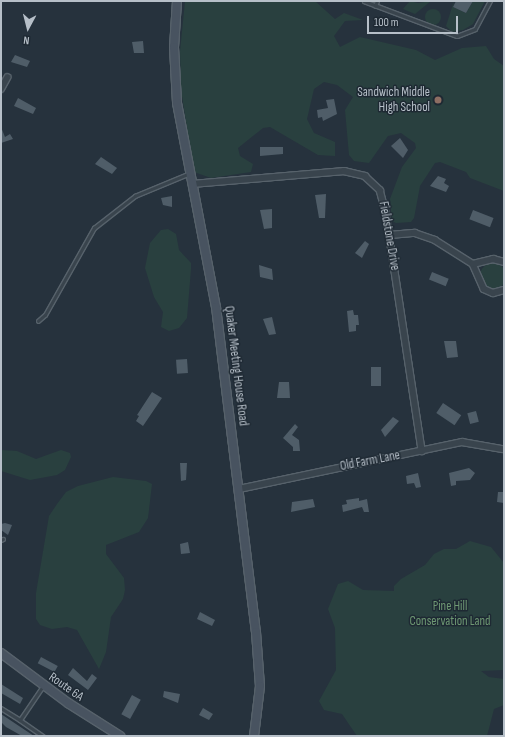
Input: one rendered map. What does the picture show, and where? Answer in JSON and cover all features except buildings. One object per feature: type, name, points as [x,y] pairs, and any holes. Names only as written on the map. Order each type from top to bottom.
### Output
[{"type":"main road","name":"Quaker Meeting House Road","points":[[177,1],[176,85],[190,173],[217,313],[260,670],[259,710],[254,736]]},
{"type":"main road","name":"Route 6A","points":[[1,653],[44,686],[118,735]]},
{"type":"street","points":[[1,89],[7,78]]},
{"type":"street","name":"Fieldstone Drive","points":[[192,184],[344,171],[355,172],[373,182],[380,190],[390,235],[422,451]]},
{"type":"street","points":[[390,235],[408,233],[425,235],[473,264],[484,289],[493,293],[504,290]]},
{"type":"street","points":[[473,264],[493,259],[504,262]]},
{"type":"street","name":"Old Farm Lane","points":[[239,489],[462,442],[503,448]]},
{"type":"street","points":[[503,448],[504,455]]},
{"type":"lane","points":[[364,1],[457,36],[475,29],[490,1]]},
{"type":"lane","points":[[375,6],[377,1]]},
{"type":"lane","points":[[38,321],[45,315],[94,228],[135,196],[190,173]]},
{"type":"lane","points":[[20,720],[44,686]]},
{"type":"lane","points":[[1,708],[42,736]]},
{"type":"green space","name":"Sandwich Middle High School","points":[[185,1],[315,1],[335,19],[344,13],[363,20],[345,21],[334,36],[340,47],[360,37],[416,50],[435,60],[462,48],[486,46],[494,59],[504,66],[504,191],[470,178],[466,172],[440,162],[435,163],[420,186],[414,218],[411,222],[396,223],[392,221],[390,199],[402,167],[416,148],[415,143],[401,133],[388,136],[369,163],[354,161],[349,155],[345,110],[353,97],[337,85],[324,82],[314,89],[307,119],[314,133],[335,142],[335,156],[318,155],[270,127],[263,128],[238,148],[240,156],[253,164],[251,172],[211,178],[194,172],[181,90],[180,51]]},
{"type":"green space","points":[[410,1],[418,3],[431,1],[415,14],[403,9]]},
{"type":"green space","points":[[454,1],[453,7],[466,13],[473,1],[485,1],[473,24],[463,30],[452,32],[446,26]]},
{"type":"green space","points":[[430,9],[436,9],[441,14],[439,23],[436,25],[430,25],[425,20],[425,14]]},
{"type":"green space","points":[[168,229],[176,234],[179,250],[191,263],[187,318],[179,328],[169,331],[161,327],[163,312],[154,297],[145,268],[150,243],[161,230]]},
{"type":"green space","points":[[493,263],[502,267],[506,276],[502,285],[493,289],[484,285],[480,276],[484,267]]},
{"type":"green space","points":[[1,450],[17,451],[36,459],[61,450],[70,453],[71,457],[65,470],[57,475],[30,480],[1,471]]},
{"type":"green space","points":[[113,477],[146,481],[152,484],[148,518],[139,532],[106,545],[106,554],[124,578],[125,590],[123,599],[111,617],[106,652],[99,669],[77,630],[67,627],[52,629],[40,625],[36,619],[36,593],[49,516],[66,492],[78,486]]},
{"type":"green space","name":"Pine Hill Conservation Land","points":[[470,541],[491,547],[504,563],[504,670],[481,671],[489,677],[504,679],[504,705],[494,709],[487,736],[357,736],[342,714],[324,710],[319,701],[336,670],[335,628],[328,609],[338,584],[348,581],[363,590],[394,591],[394,586],[401,579],[425,565],[434,554],[444,549],[456,549]]},
{"type":"place","name":"Sandwich Middle High School","points":[[438,100]]}]
